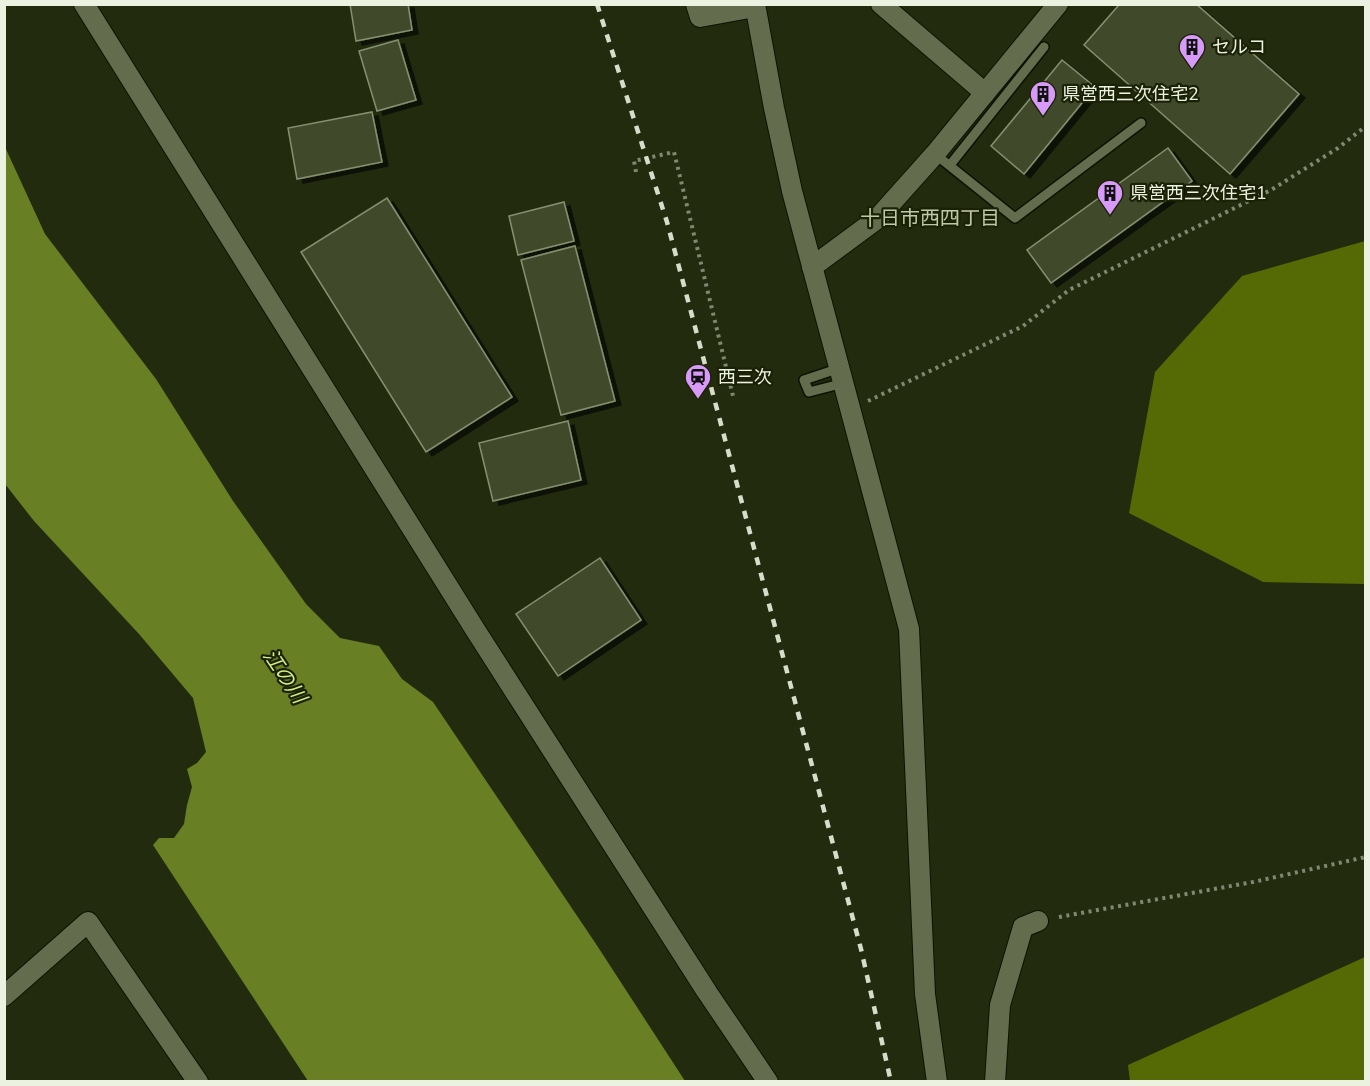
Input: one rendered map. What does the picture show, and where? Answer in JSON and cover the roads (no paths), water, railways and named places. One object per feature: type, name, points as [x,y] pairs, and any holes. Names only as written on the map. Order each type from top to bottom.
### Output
[{"type":"street","points":[[84,4],[476,631],[701,982],[768,1082]]},
{"type":"street","points":[[696,4],[700,17],[755,6],[788,170],[909,629],[925,993],[937,1082]]},
{"type":"street","points":[[881,4],[985,93]]},
{"type":"street","points":[[812,267],[877,219],[943,160],[985,93],[1058,4]]},
{"type":"street","points":[[995,1082],[1000,1005],[1023,927],[1038,921]]},
{"type":"street","points":[[4,996],[88,922],[198,1082]]},
{"type":"lane","points":[[1044,46],[943,160],[1015,218],[1141,123]]},
{"type":"water","name":"江の川","points":[[5,147],[45,234],[156,379],[233,501],[306,604],[340,638],[379,646],[402,679],[433,702],[685,1081],[308,1081],[153,845],[159,838],[174,838],[184,824],[192,787],[187,769],[197,763],[206,752],[193,698],[139,634],[34,521],[5,484]]},
{"type":"railway","points":[[597,4],[667,222],[861,949],[891,1082]]},
{"type":"place","name":"セルコ","points":[[1192,70]]},
{"type":"place","name":"県営西三次住宅2","points":[[1043,117]]},
{"type":"place","name":"県営西三次住宅1","points":[[1110,216]]},
{"type":"place","name":"西三次","points":[[698,400]]},
{"type":"district","name":"十日市西四丁目","points":[[930,218]]}]
